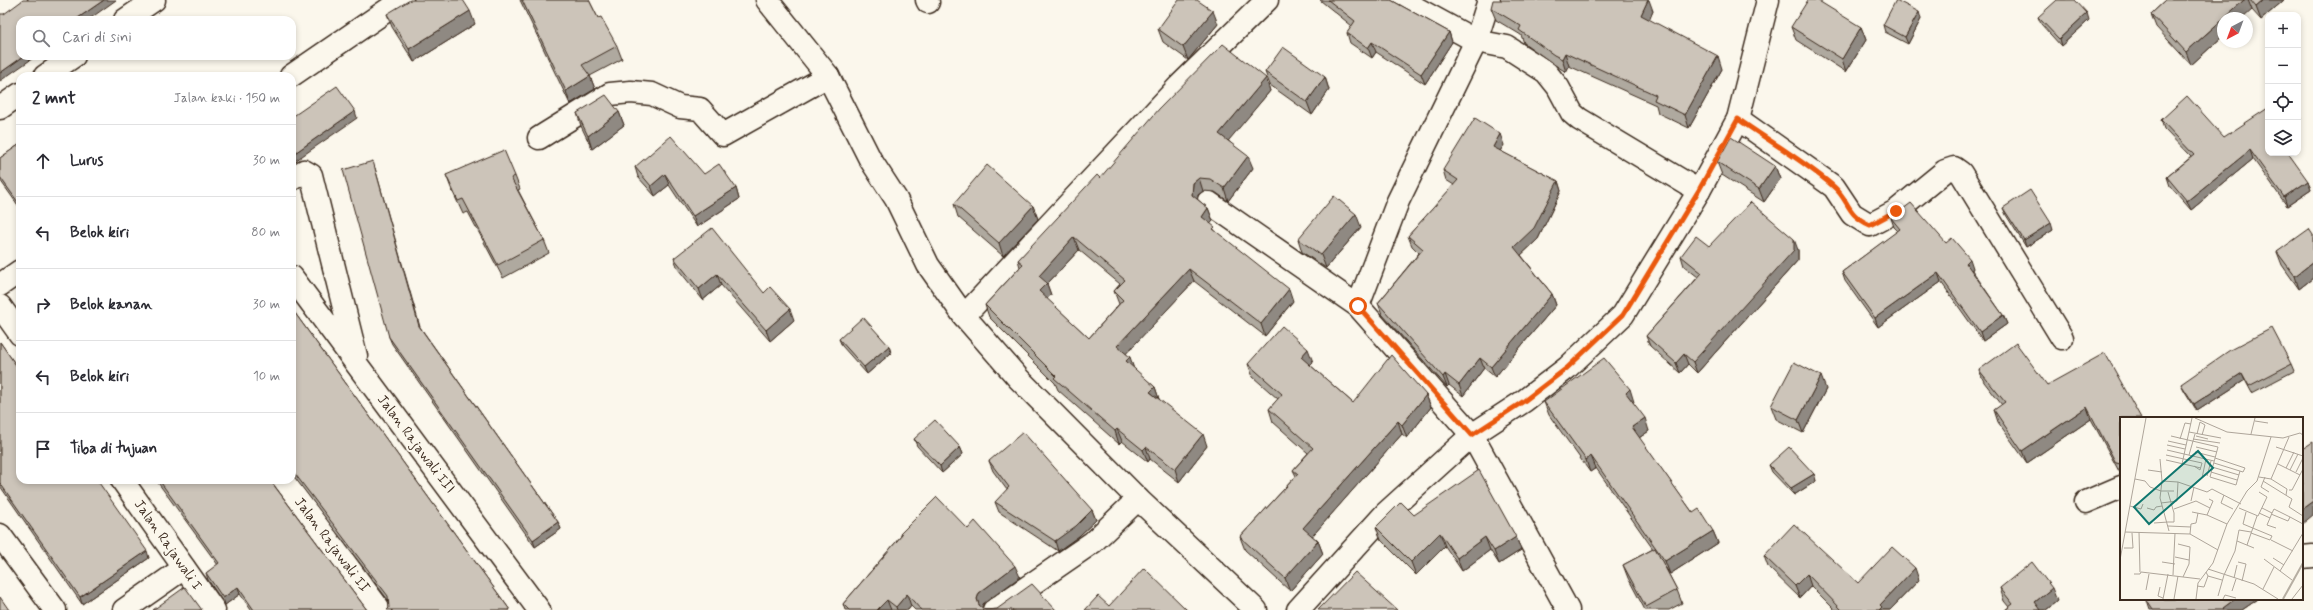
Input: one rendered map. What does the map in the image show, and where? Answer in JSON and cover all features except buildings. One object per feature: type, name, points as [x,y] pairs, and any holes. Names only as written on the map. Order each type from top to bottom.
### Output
[{"type":"street","points":[[0,10],[16,0]]},
{"type":"street","points":[[131,16],[154,0]]},
{"type":"street","points":[[296,73],[402,0]]},
{"type":"street","points":[[767,0],[828,76],[870,159],[896,199],[928,265],[964,316],[1019,379],[1138,499],[1256,610]]},
{"type":"street","points":[[964,316],[1179,86],[1267,0]]},
{"type":"street","points":[[1401,0],[1476,41],[1507,47],[1546,72],[1558,87],[1572,113],[1579,120],[1699,190]]},
{"type":"street","points":[[1358,306],[1398,201],[1476,41],[1489,0]]},
{"type":"street","points":[[1298,610],[1386,513],[1472,435],[1524,401],[1567,368],[1623,315],[1699,190],[1738,119],[1768,0]]},
{"type":"street","points":[[51,72],[68,60]]},
{"type":"street","points":[[539,138],[610,94],[631,92],[652,94],[680,107],[700,110],[723,135],[828,76]]},
{"type":"street","points":[[0,108],[16,97]]},
{"type":"street","points":[[1738,119],[1834,187],[1852,214],[1870,225],[1896,211],[1945,171],[1954,168],[1961,173],[2062,338]]},
{"type":"street","points":[[296,176],[304,171],[311,175],[358,366]]},
{"type":"street","points":[[1208,202],[1358,306],[1472,435],[1568,610]]},
{"type":"street","points":[[0,285],[16,274]]},
{"type":"street","name":"Jalan Rajawali III","points":[[296,282],[539,610]]},
{"type":"street","points":[[0,306],[16,328]]},
{"type":"street","name":"Jalan Rajawali I","points":[[125,484],[214,610]]},
{"type":"street","name":"Jalan Rajawali II","points":[[286,484],[380,610]]},
{"type":"street","points":[[2086,502],[2120,487]]},
{"type":"street","points":[[994,610],[1093,542],[1138,499]]},
{"type":"street","points":[[0,535],[55,610]]},
{"type":"street","points":[[2303,557],[2313,556]]},
{"type":"street","points":[[124,610],[184,568]]},
{"type":"route","points":[[1358,306],[1472,435],[1524,401],[1567,368],[1623,315],[1699,190],[1738,119],[1834,187],[1845,201],[1852,214],[1861,221],[1870,225],[1896,211]]}]
